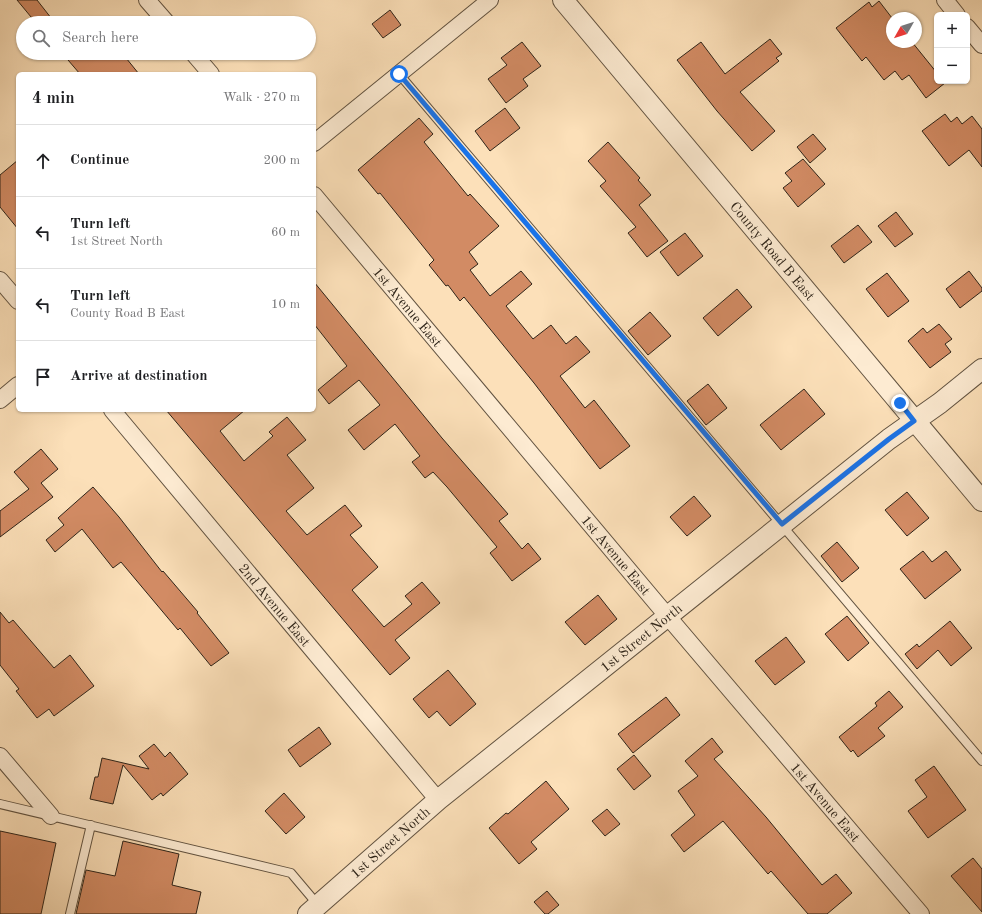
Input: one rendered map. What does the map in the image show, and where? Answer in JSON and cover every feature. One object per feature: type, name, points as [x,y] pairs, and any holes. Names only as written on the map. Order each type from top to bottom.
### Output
[{"type":"street","points":[[147,0],[161,16]]},
{"type":"street","points":[[316,141],[490,0]]},
{"type":"street","name":"County Road B East","points":[[563,0],[982,501]]},
{"type":"street","points":[[944,0],[954,12]]},
{"type":"street","points":[[970,31],[982,45]]},
{"type":"street","points":[[199,60],[209,72]]},
{"type":"street","name":"1st Avenue East","points":[[316,197],[667,616],[921,914]]},
{"type":"street","points":[[0,280],[16,299]]},
{"type":"street","name":"1st Street North","points":[[313,910],[438,800],[889,439],[940,403],[982,369]]},
{"type":"street","points":[[0,400],[16,387]]},
{"type":"street","name":"2nd Avenue East","points":[[114,412],[438,800]]},
{"type":"street","points":[[0,756],[51,816]]},
{"type":"lane","points":[[399,74],[982,761]]},
{"type":"lane","points":[[0,804],[291,873],[313,910]]},
{"type":"lane","points":[[70,914],[91,825]]},
{"type":"building","points":[[17,0],[37,0],[50,16],[30,16]]},
{"type":"building","points":[[879,1],[887,12],[886,12],[886,48],[917,48],[934,69],[934,84],[944,84],[926,98],[909,75],[902,80],[895,71],[884,80],[866,57],[862,61],[836,28],[869,2],[872,7]]},
{"type":"building","points":[[390,10],[401,25],[383,38],[372,24]]},
{"type":"building","points":[[770,39],[782,54],[776,58],[779,61],[740,92],[775,131],[752,151],[717,111],[677,60],[701,42],[725,74]]},
{"type":"building","points":[[522,42],[541,66],[523,79],[528,86],[506,103],[488,79],[507,65],[501,58]]},
{"type":"building","points":[[68,60],[128,60],[137,72],[78,72]]},
{"type":"building","points":[[505,108],[520,128],[490,151],[475,131]]},
{"type":"building","points":[[945,114],[951,122],[957,117],[962,124],[972,116],[982,129],[982,167],[969,150],[949,166],[922,131]]},
{"type":"building","points":[[419,118],[433,134],[424,142],[468,196],[470,194],[499,226],[469,252],[478,264],[470,270],[490,296],[521,271],[532,284],[506,306],[533,339],[551,325],[566,344],[576,336],[590,352],[560,376],[585,408],[594,400],[630,446],[600,469],[534,383],[464,297],[460,301],[448,285],[446,286],[429,265],[434,260],[380,193],[378,194],[358,170]]},
{"type":"building","points":[[813,134],[826,149],[810,163],[797,147]]},
{"type":"building","points":[[608,142],[640,178],[638,180],[651,195],[639,205],[668,241],[647,257],[628,233],[636,227],[600,186],[606,181],[588,161]]},
{"type":"building","points":[[803,159],[825,184],[798,207],[783,188],[792,181],[785,173]]},
{"type":"building","points":[[16,162],[16,227],[0,207],[0,175]]},
{"type":"building","points":[[896,212],[913,234],[895,247],[878,226]]},
{"type":"building","points":[[858,225],[872,242],[844,263],[831,246]]},
{"type":"building","points":[[685,233],[703,256],[678,276],[660,252]]},
{"type":"building","points":[[969,271],[982,288],[982,291],[960,308],[946,289]]},
{"type":"building","points":[[887,273],[909,301],[888,317],[866,289]]},
{"type":"building","points":[[316,284],[442,438],[508,514],[499,521],[522,549],[528,543],[541,559],[512,581],[490,553],[497,547],[447,487],[433,472],[425,478],[412,462],[420,456],[395,424],[364,450],[348,430],[380,405],[359,380],[329,404],[318,390],[347,366],[316,327]]},
{"type":"building","points":[[737,289],[752,307],[718,336],[703,318]]},
{"type":"building","points":[[650,312],[671,336],[648,355],[628,331]]},
{"type":"building","points":[[939,324],[952,339],[945,344],[951,352],[930,368],[908,341],[923,328],[927,333]]},
{"type":"building","points":[[708,384],[727,408],[706,425],[687,401]]},
{"type":"building","points":[[804,389],[825,414],[781,450],[760,425]]},
{"type":"building","points":[[168,412],[243,412],[220,431],[244,461],[273,436],[269,432],[287,417],[306,440],[287,455],[314,488],[286,511],[307,535],[345,505],[362,526],[350,535],[378,567],[352,590],[384,627],[412,604],[405,596],[422,582],[440,603],[395,640],[410,658],[390,675]]},
{"type":"building","points":[[41,449],[58,469],[41,483],[53,497],[0,537],[0,511],[29,489],[14,472]]},
{"type":"building","points":[[93,487],[119,517],[162,572],[163,571],[198,612],[197,613],[229,653],[211,666],[180,628],[178,630],[121,562],[113,568],[82,529],[55,552],[46,540],[64,525],[58,518]]},
{"type":"building","points":[[907,492],[929,518],[907,536],[885,510]]},
{"type":"building","points":[[694,496],[711,516],[687,536],[670,517]]},
{"type":"building","points":[[837,542],[859,568],[842,582],[821,556]]},
{"type":"building","points":[[923,551],[932,562],[946,551],[961,570],[925,599],[900,569]]},
{"type":"building","points":[[598,595],[617,619],[585,645],[565,622]]},
{"type":"building","points":[[0,612],[9,623],[13,620],[54,668],[70,655],[94,686],[54,716],[49,709],[37,718],[16,691],[19,689],[0,665]]},
{"type":"building","points":[[847,616],[869,643],[848,661],[825,634]]},
{"type":"building","points":[[950,621],[972,648],[951,666],[938,650],[917,669],[905,654],[917,644],[919,647]]},
{"type":"building","points":[[786,637],[805,662],[775,685],[755,661]]},
{"type":"building","points":[[448,670],[476,704],[450,726],[437,711],[429,718],[413,699]]},
{"type":"building","points":[[889,691],[903,707],[878,728],[885,736],[858,757],[853,750],[851,752],[839,737],[877,706],[875,703]]},
{"type":"building","points":[[666,697],[680,715],[633,753],[618,734]]},
{"type":"building","points":[[319,727],[331,744],[300,767],[288,750]]},
{"type":"building","points":[[712,738],[723,752],[714,759],[766,817],[822,885],[836,874],[852,893],[827,914],[808,914],[771,871],[768,874],[723,821],[684,852],[671,835],[695,815],[678,791],[698,776],[685,761]]},
{"type":"building","points":[[154,744],[165,757],[170,752],[188,774],[163,796],[161,793],[152,800],[123,765],[113,804],[90,799],[95,777],[98,777],[102,758],[149,769],[139,756]]},
{"type":"building","points":[[634,755],[651,776],[634,790],[617,769]]},
{"type":"building","points":[[934,766],[966,810],[928,838],[908,811],[927,797],[915,780]]},
{"type":"building","points":[[546,781],[569,809],[531,842],[537,849],[519,864],[489,828],[506,813],[508,814]]},
{"type":"building","points":[[284,793],[305,817],[286,834],[265,811]]},
{"type":"building","points":[[607,809],[620,824],[605,836],[592,821]]},
{"type":"building","points":[[0,831],[56,843],[41,914],[0,914]]},
{"type":"building","points":[[123,841],[179,854],[172,885],[201,892],[196,914],[76,914],[86,870],[115,876]]},
{"type":"building","points":[[973,858],[982,869],[982,912],[951,876]]},
{"type":"building","points":[[547,891],[559,905],[548,914],[545,914],[534,902]]},
{"type":"route","points":[[399,74],[782,524],[914,421],[900,403]]}]
